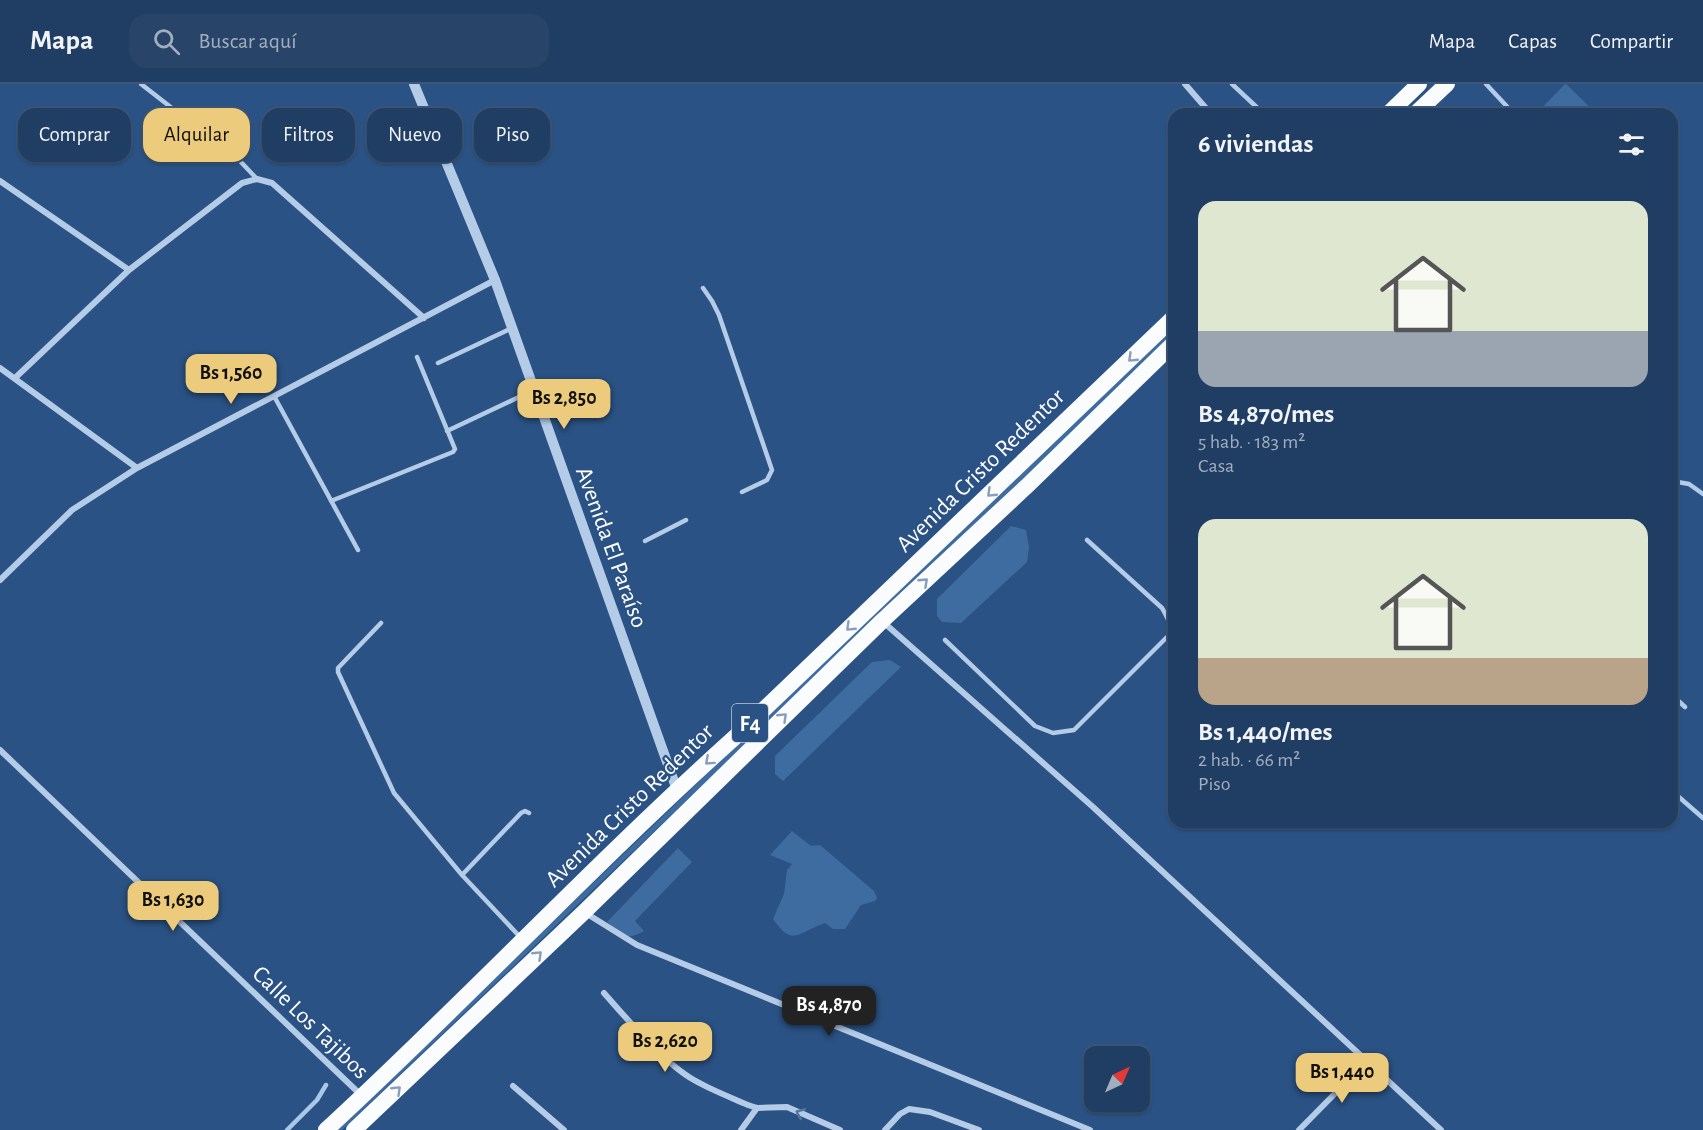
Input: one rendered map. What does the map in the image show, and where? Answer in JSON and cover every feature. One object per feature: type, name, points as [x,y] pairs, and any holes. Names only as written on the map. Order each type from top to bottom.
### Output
[{"type":"highway","points":[[1394,108],[1419,84]]},
{"type":"highway","points":[[1421,108],[1447,84]]},
{"type":"highway","name":"Avenida Cristo Redentor","points":[[326,1130],[677,790],[743,730],[1168,323]]},
{"type":"highway","name":"Avenida Cristo Redentor","points":[[354,1130],[584,912],[882,621],[1168,350]]},
{"type":"street","name":"Avenida El Paraíso","points":[[414,84],[495,280],[677,790]]},
{"type":"street","points":[[1185,84],[1206,108]]},
{"type":"street","points":[[15,378],[129,270],[242,183],[257,179],[272,183],[424,318]]},
{"type":"street","points":[[0,181],[129,270]]},
{"type":"street","points":[[0,580],[72,510],[137,468],[495,280]]},
{"type":"street","points":[[0,368],[137,468]]},
{"type":"street","points":[[882,621],[1092,807],[1442,1130]]},
{"type":"street","name":"Calle Los Tajibos","points":[[0,750],[363,1096]]},
{"type":"street","points":[[584,912],[636,945],[1090,1130]]},
{"type":"street","points":[[604,993],[656,1048],[692,1079],[756,1108],[787,1107],[840,1130]]},
{"type":"street","points":[[1299,1130],[1367,1061]]},
{"type":"street","points":[[513,1086],[564,1130]]},
{"type":"street","points":[[741,1130],[756,1108]]},
{"type":"street","points":[[885,1130],[900,1114],[909,1109],[930,1112],[979,1130]]},
{"type":"lane","points":[[141,84],[240,161],[257,179]]},
{"type":"lane","points":[[1232,84],[1258,108]]},
{"type":"lane","points":[[1486,84],[1508,108]]},
{"type":"lane","points":[[703,288],[719,315],[771,470],[767,480],[742,492]]},
{"type":"lane","points":[[438,363],[512,328]]},
{"type":"lane","points":[[331,501],[453,452],[456,447],[447,431],[417,357]]},
{"type":"lane","points":[[447,431],[534,390]]},
{"type":"lane","points":[[274,396],[358,550]]},
{"type":"lane","points":[[1678,482],[1689,484],[1703,494]]},
{"type":"lane","points":[[645,542],[686,520]]},
{"type":"lane","points":[[1087,540],[1162,608],[1168,618]]},
{"type":"lane","points":[[381,623],[338,668],[338,672],[394,793],[462,874],[523,940]]},
{"type":"lane","points":[[945,640],[1035,726],[1053,733],[1074,730],[1168,636]]},
{"type":"lane","points":[[1678,701],[1685,707]]},
{"type":"lane","points":[[1678,796],[1703,819]]},
{"type":"lane","points":[[462,874],[521,813],[525,811],[529,813]]},
{"type":"shaded area","points":[[1566,84],[1591,108],[1542,108]]},
{"type":"shaded area","points":[[1168,333],[1168,340],[342,1130],[335,1130]]},
{"type":"shaded area","points":[[1011,526],[1026,530],[1029,547],[1027,562],[961,623],[942,622],[937,616],[937,599]]},
{"type":"shaded area","points":[[890,660],[901,667],[783,781],[775,774],[775,756],[872,662]]},
{"type":"shaded area","points":[[792,831],[811,846],[820,845],[874,891],[877,898],[875,901],[861,905],[845,929],[833,929],[825,923],[791,935],[780,928],[773,919],[784,894],[787,870],[792,864],[770,855]]},
{"type":"shaded area","points":[[678,848],[692,862],[635,921],[644,931],[632,936],[620,933],[607,922]]},
{"type":"waterway","points":[[287,1130],[317,1100],[326,1085]]}]
